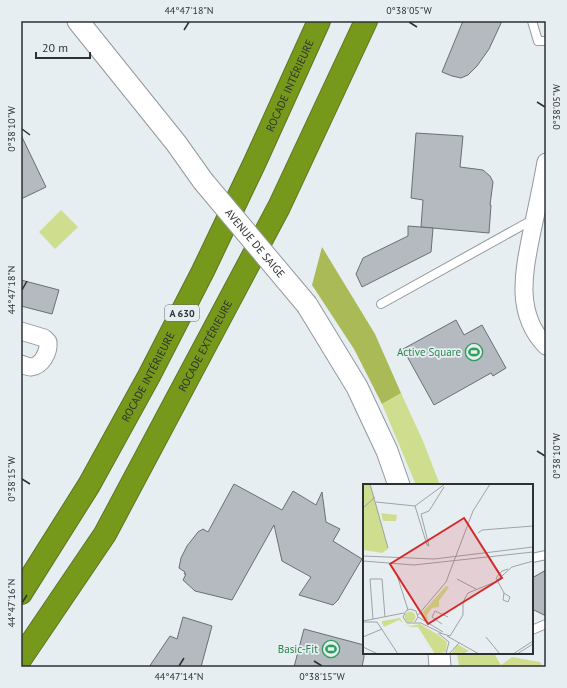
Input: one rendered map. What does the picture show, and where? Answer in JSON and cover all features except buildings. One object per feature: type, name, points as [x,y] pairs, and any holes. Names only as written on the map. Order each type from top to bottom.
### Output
[{"type":"highway","name":"ROCADE INTÉRIEURE","points":[[21,593],[88,485],[149,376],[203,271],[255,162],[319,21]]},
{"type":"highway","name":"ROCADE EXTÉRIEURE","points":[[21,658],[105,534],[278,207],[366,21]]},
{"type":"street","name":"AVENUE DE SAIGE","points":[[78,21],[176,143],[203,181],[307,305],[357,387],[387,450],[399,484]]},
{"type":"street","points":[[546,162],[524,270],[523,292],[526,312],[540,339],[546,346]]},
{"type":"street","points":[[21,331],[44,338],[48,342],[48,346],[44,358],[38,364],[31,367],[21,364]]},
{"type":"street","points":[[440,654],[440,667]]},
{"type":"lane","points":[[532,21],[538,41],[546,41]]},
{"type":"lane","points":[[381,304],[535,219]]},
{"type":"lane","points":[[533,560],[546,555]]},
{"type":"lane","points":[[533,630],[546,624]]},
{"type":"green space","points":[[61,210],[78,227],[55,249],[39,232]]},
{"type":"green space","points":[[322,247],[375,334],[401,393],[382,404],[354,349],[312,285]]},
{"type":"green space","points":[[401,393],[423,441],[440,484],[416,484],[382,404]]},
{"type":"green space","points":[[457,654],[495,654],[501,665],[512,657],[540,662],[543,667],[459,667]]},
{"type":"place","name":"Active Square","points":[[474,352]]},
{"type":"place","name":"Basic-Fit","points":[[331,649]]}]
